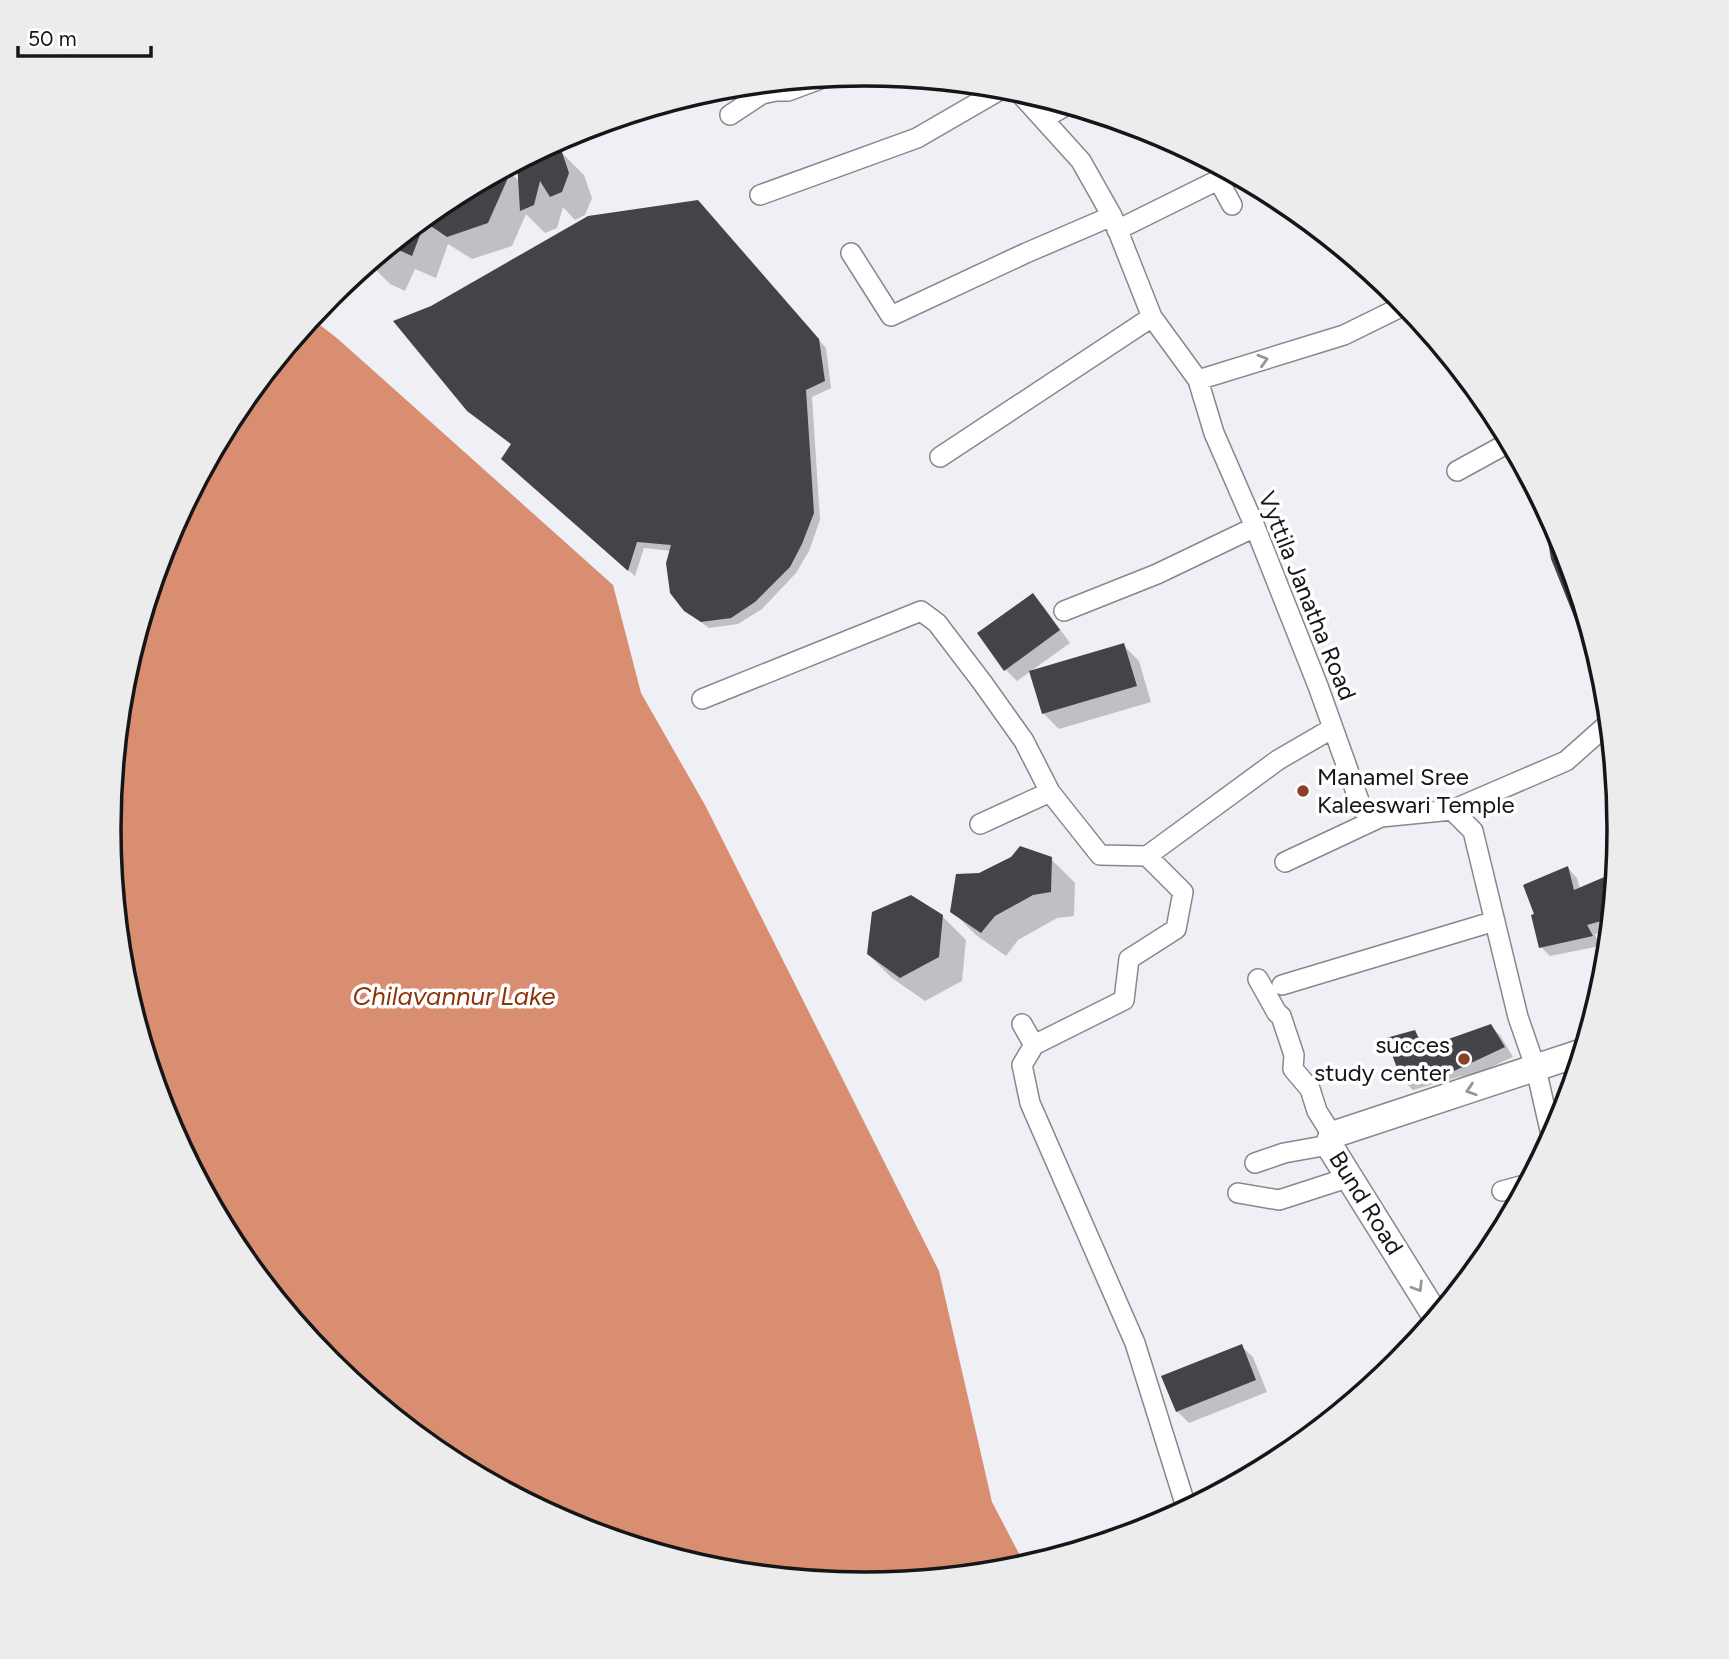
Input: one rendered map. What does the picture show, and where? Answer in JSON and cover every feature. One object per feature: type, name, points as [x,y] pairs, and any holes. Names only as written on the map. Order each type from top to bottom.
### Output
[{"type":"street","points":[[730,115],[762,94],[792,89]]},
{"type":"street","points":[[760,195],[916,138],[989,96]]},
{"type":"street","name":"Vyttila Janatha Road","points":[[1031,105],[1081,161],[1114,223],[1152,317],[1198,380],[1214,433],[1255,527],[1362,809],[1381,817]]},
{"type":"street","points":[[1044,119],[1057,111]]},
{"type":"street","points":[[851,253],[891,316],[1026,253],[1114,223],[1214,182],[1220,183],[1232,205]]},
{"type":"street","points":[[1198,380],[1344,335],[1395,310]]},
{"type":"street","points":[[940,457],[1152,317]]},
{"type":"street","points":[[1457,471],[1502,446]]},
{"type":"street","points":[[1064,611],[1157,574],[1255,527]]},
{"type":"street","points":[[702,699],[921,611],[937,624],[1024,741],[1051,792],[1100,855],[1147,856],[1278,760],[1333,728]]},
{"type":"street","points":[[1285,862],[1381,817],[1452,810],[1566,761],[1602,729]]},
{"type":"street","points":[[980,824],[1051,792]]},
{"type":"street","points":[[1452,810],[1473,831],[1518,1017],[1536,1069],[1548,1122]]},
{"type":"street","points":[[1147,856],[1183,892],[1176,929],[1129,959],[1125,1000],[1034,1045],[1021,1065],[1030,1103],[1135,1343],[1184,1501]]},
{"type":"street","points":[[1282,985],[1495,921]]},
{"type":"street","points":[[1255,1163],[1264,1158],[1330,1140],[1310,1089],[1293,1069],[1294,1055],[1281,1016],[1258,979]]},
{"type":"street","points":[[1022,1024],[1034,1045]]},
{"type":"street","name":"Bund Road","points":[[1432,1310],[1330,1140],[1573,1056]]},
{"type":"street","points":[[1238,1193],[1279,1200],[1350,1177]]},
{"type":"street","points":[[1502,1191],[1516,1187]]},
{"type":"water","name":"Chilavannur Lake","points":[[319,324],[613,585],[641,693],[705,805],[939,1271],[992,1502],[1021,1557],[913,1572],[816,1572],[767,1567],[672,1548],[580,1517],[493,1474],[451,1448],[374,1389],[305,1320],[246,1243],[220,1201],[177,1114],[160,1069],[135,975],[122,878],[122,781],[127,732],[135,684],[160,590],[197,501],[246,416],[274,377]]},
{"type":"building","points":[[561,150],[569,173],[562,192],[550,197],[540,181],[534,205],[520,211],[518,172]]},
{"type":"building","points":[[508,177],[488,223],[447,237],[430,226]]},
{"type":"building","points":[[698,200],[819,339],[825,381],[806,390],[814,513],[802,544],[790,567],[755,602],[731,618],[701,622],[684,611],[670,593],[666,563],[671,545],[637,542],[628,571],[501,459],[511,444],[467,411],[393,321],[431,306],[588,216]]},
{"type":"building","points":[[421,233],[412,256],[399,250]]},
{"type":"building","points":[[1546,533],[1569,590],[1582,634],[1581,634],[1551,559]]},
{"type":"building","points":[[1033,593],[1060,630],[1004,671],[977,633]]},
{"type":"building","points":[[1124,643],[1137,686],[1042,714],[1029,671]]},
{"type":"building","points":[[1020,846],[1052,857],[1051,892],[1033,895],[995,916],[981,933],[950,912],[956,874],[979,873],[1011,857]]},
{"type":"building","points":[[1568,866],[1574,890],[1607,876],[1603,921],[1587,925],[1593,936],[1539,948],[1531,915],[1534,914],[1523,885]]},
{"type":"building","points":[[911,895],[943,915],[939,957],[900,978],[867,954],[872,912]]},
{"type":"building","points":[[1491,1024],[1505,1047],[1454,1071],[1453,1067],[1402,1082],[1386,1038],[1415,1030],[1423,1048]]},
{"type":"building","points":[[1242,1344],[1256,1380],[1176,1412],[1161,1376]]},
{"type":"place","name":"Manamel Sree Kaleeswari Temple","points":[[1303,791]]},
{"type":"place","name":"succes study center","points":[[1464,1059]]}]
